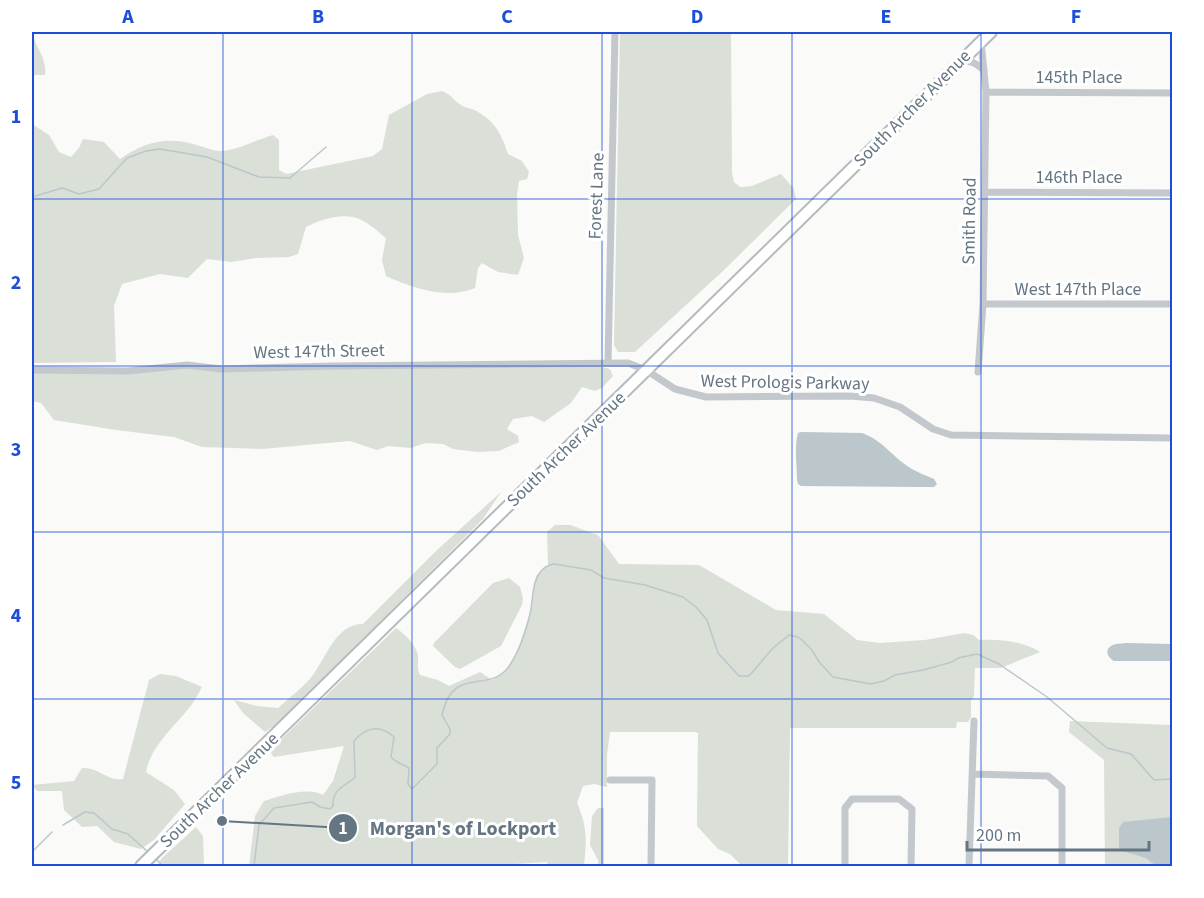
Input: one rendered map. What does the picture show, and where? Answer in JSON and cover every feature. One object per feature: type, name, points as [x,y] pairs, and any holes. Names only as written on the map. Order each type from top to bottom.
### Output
[{"type":"main road","name":"South Archer Avenue","points":[[141,867],[991,32]]},
{"type":"street","name":"Forest Lane","points":[[608,362],[615,32]]},
{"type":"street","name":"Smith Road","points":[[978,372],[983,304],[986,92],[981,41]]},
{"type":"street","points":[[959,62],[968,60],[984,70]]},
{"type":"street","name":"145th Place","points":[[986,92],[1173,93]]},
{"type":"street","name":"146th Place","points":[[985,192],[1173,193]]},
{"type":"street","name":"West 147th Place","points":[[983,304],[1173,304]]},
{"type":"street","name":"West 147th Street","points":[[32,370],[128,371],[180,366],[221,369],[608,362],[632,363],[646,370]]},
{"type":"street","name":"West Prologis Parkway","points":[[646,370],[675,390],[706,397],[857,396],[874,398],[900,407],[933,429],[951,435],[1173,438]]},
{"type":"street","points":[[969,867],[974,721]]},
{"type":"street","points":[[973,774],[1048,776],[1062,788],[1062,867]]},
{"type":"street","points":[[610,780],[652,780],[651,867]]},
{"type":"street","points":[[844,867],[845,808],[852,799],[899,799],[912,810],[911,867]]},
{"type":"shaded area","points":[[32,32],[43,58],[45,75],[32,75]]},
{"type":"shaded area","points":[[620,32],[731,32],[732,173],[734,182],[740,187],[752,186],[781,174],[794,189],[796,199],[724,270],[635,352],[618,352],[614,345]]},
{"type":"shaded area","points":[[442,91],[463,106],[487,118],[500,134],[508,154],[522,161],[529,172],[527,179],[519,181],[517,195],[518,235],[524,258],[518,275],[498,272],[482,263],[478,268],[475,288],[441,293],[407,285],[386,276],[382,260],[386,238],[362,220],[347,216],[335,217],[306,227],[298,254],[289,257],[256,258],[231,262],[207,259],[188,278],[160,274],[122,284],[114,306],[116,362],[32,363],[32,124],[49,135],[59,152],[71,157],[83,139],[104,142],[120,159],[155,142],[183,142],[226,151],[273,135],[279,140],[279,170],[286,174],[373,156],[382,149],[389,115],[427,94]]},
{"type":"shaded area","points":[[595,365],[610,369],[613,376],[602,388],[595,391],[582,387],[571,403],[544,422],[532,416],[513,419],[507,429],[518,436],[519,442],[499,451],[478,452],[453,449],[443,444],[425,443],[411,448],[388,446],[377,450],[350,441],[262,449],[202,447],[174,437],[54,420],[41,403],[32,401],[32,370],[128,371],[174,366],[203,368]]},
{"type":"shaded area","points":[[798,433],[862,433],[876,440],[912,469],[934,479],[937,484],[934,487],[801,486],[797,480],[796,451]]},
{"type":"shaded area","points":[[501,492],[483,519],[281,721],[265,732],[243,713],[234,700],[278,708],[309,679],[339,635],[354,625],[363,624],[436,551]]},
{"type":"shaded area","points":[[555,525],[570,525],[598,535],[619,564],[699,565],[776,610],[824,614],[857,640],[880,643],[925,640],[964,633],[973,635],[979,640],[1019,643],[1040,652],[1001,668],[975,668],[971,717],[968,722],[957,722],[956,728],[790,728],[788,866],[742,866],[730,854],[718,849],[697,826],[698,733],[610,732],[607,787],[594,784],[583,786],[577,803],[585,833],[584,864],[548,866],[547,862],[515,864],[514,866],[249,866],[255,816],[264,801],[309,791],[323,795],[333,781],[344,746],[274,757],[269,751],[396,628],[415,647],[420,675],[449,686],[480,672],[492,680],[504,673],[516,656],[530,613],[537,575],[548,565],[547,532]]},
{"type":"shaded area","points":[[509,578],[520,587],[523,598],[522,605],[501,646],[460,669],[455,667],[433,646],[434,643],[493,583]]},
{"type":"shaded area","points":[[1114,644],[1172,644],[1172,661],[1114,661],[1110,658],[1107,652],[1109,648]]},
{"type":"shaded area","points":[[160,674],[176,676],[202,687],[191,706],[163,738],[146,772],[174,790],[185,804],[154,840],[141,849],[114,842],[97,826],[82,827],[64,810],[62,791],[37,791],[32,785],[74,781],[82,768],[123,779],[149,680]]},
{"type":"shaded area","points":[[1070,721],[1172,725],[1172,866],[1105,866],[1104,760],[1069,732]]},
{"type":"shaded area","points":[[598,808],[604,808],[604,866],[598,866],[598,860],[590,845],[592,816]]},
{"type":"shaded area","points":[[1172,817],[1172,866],[1156,866],[1146,858],[1119,850],[1119,828],[1123,822]]},
{"type":"shaded area","points":[[196,827],[203,836],[204,866],[157,866],[162,858]]},
{"type":"waterway","points":[[32,197],[62,188],[79,194],[99,189],[127,158],[146,151],[160,149],[207,157],[259,177],[290,178],[326,147]]},
{"type":"waterway","points":[[254,866],[259,825],[274,808],[312,802],[330,809],[337,792],[355,777],[354,741],[368,730],[384,730],[394,737],[391,757],[409,768],[408,784],[412,789],[437,764],[437,748],[450,734],[450,729],[442,715],[447,699],[454,690],[463,685],[492,679],[502,674],[510,665],[526,627],[537,578],[543,569],[554,564],[591,570],[604,578],[645,585],[683,597],[707,620],[718,653],[739,676],[751,674],[772,649],[789,635],[803,641],[833,677],[871,684],[895,675],[923,670],[977,654],[999,664],[1047,697],[1107,748],[1131,754],[1154,780],[1172,779]]},
{"type":"waterway","points":[[63,825],[85,812],[94,813],[112,829],[128,834],[148,852]]},
{"type":"waterway","points":[[32,852],[52,832]]},
{"type":"waterway","points":[[156,859],[163,866]]},
{"type":"place","name":"Morgan's of Lockport","points":[[222,821]]}]
